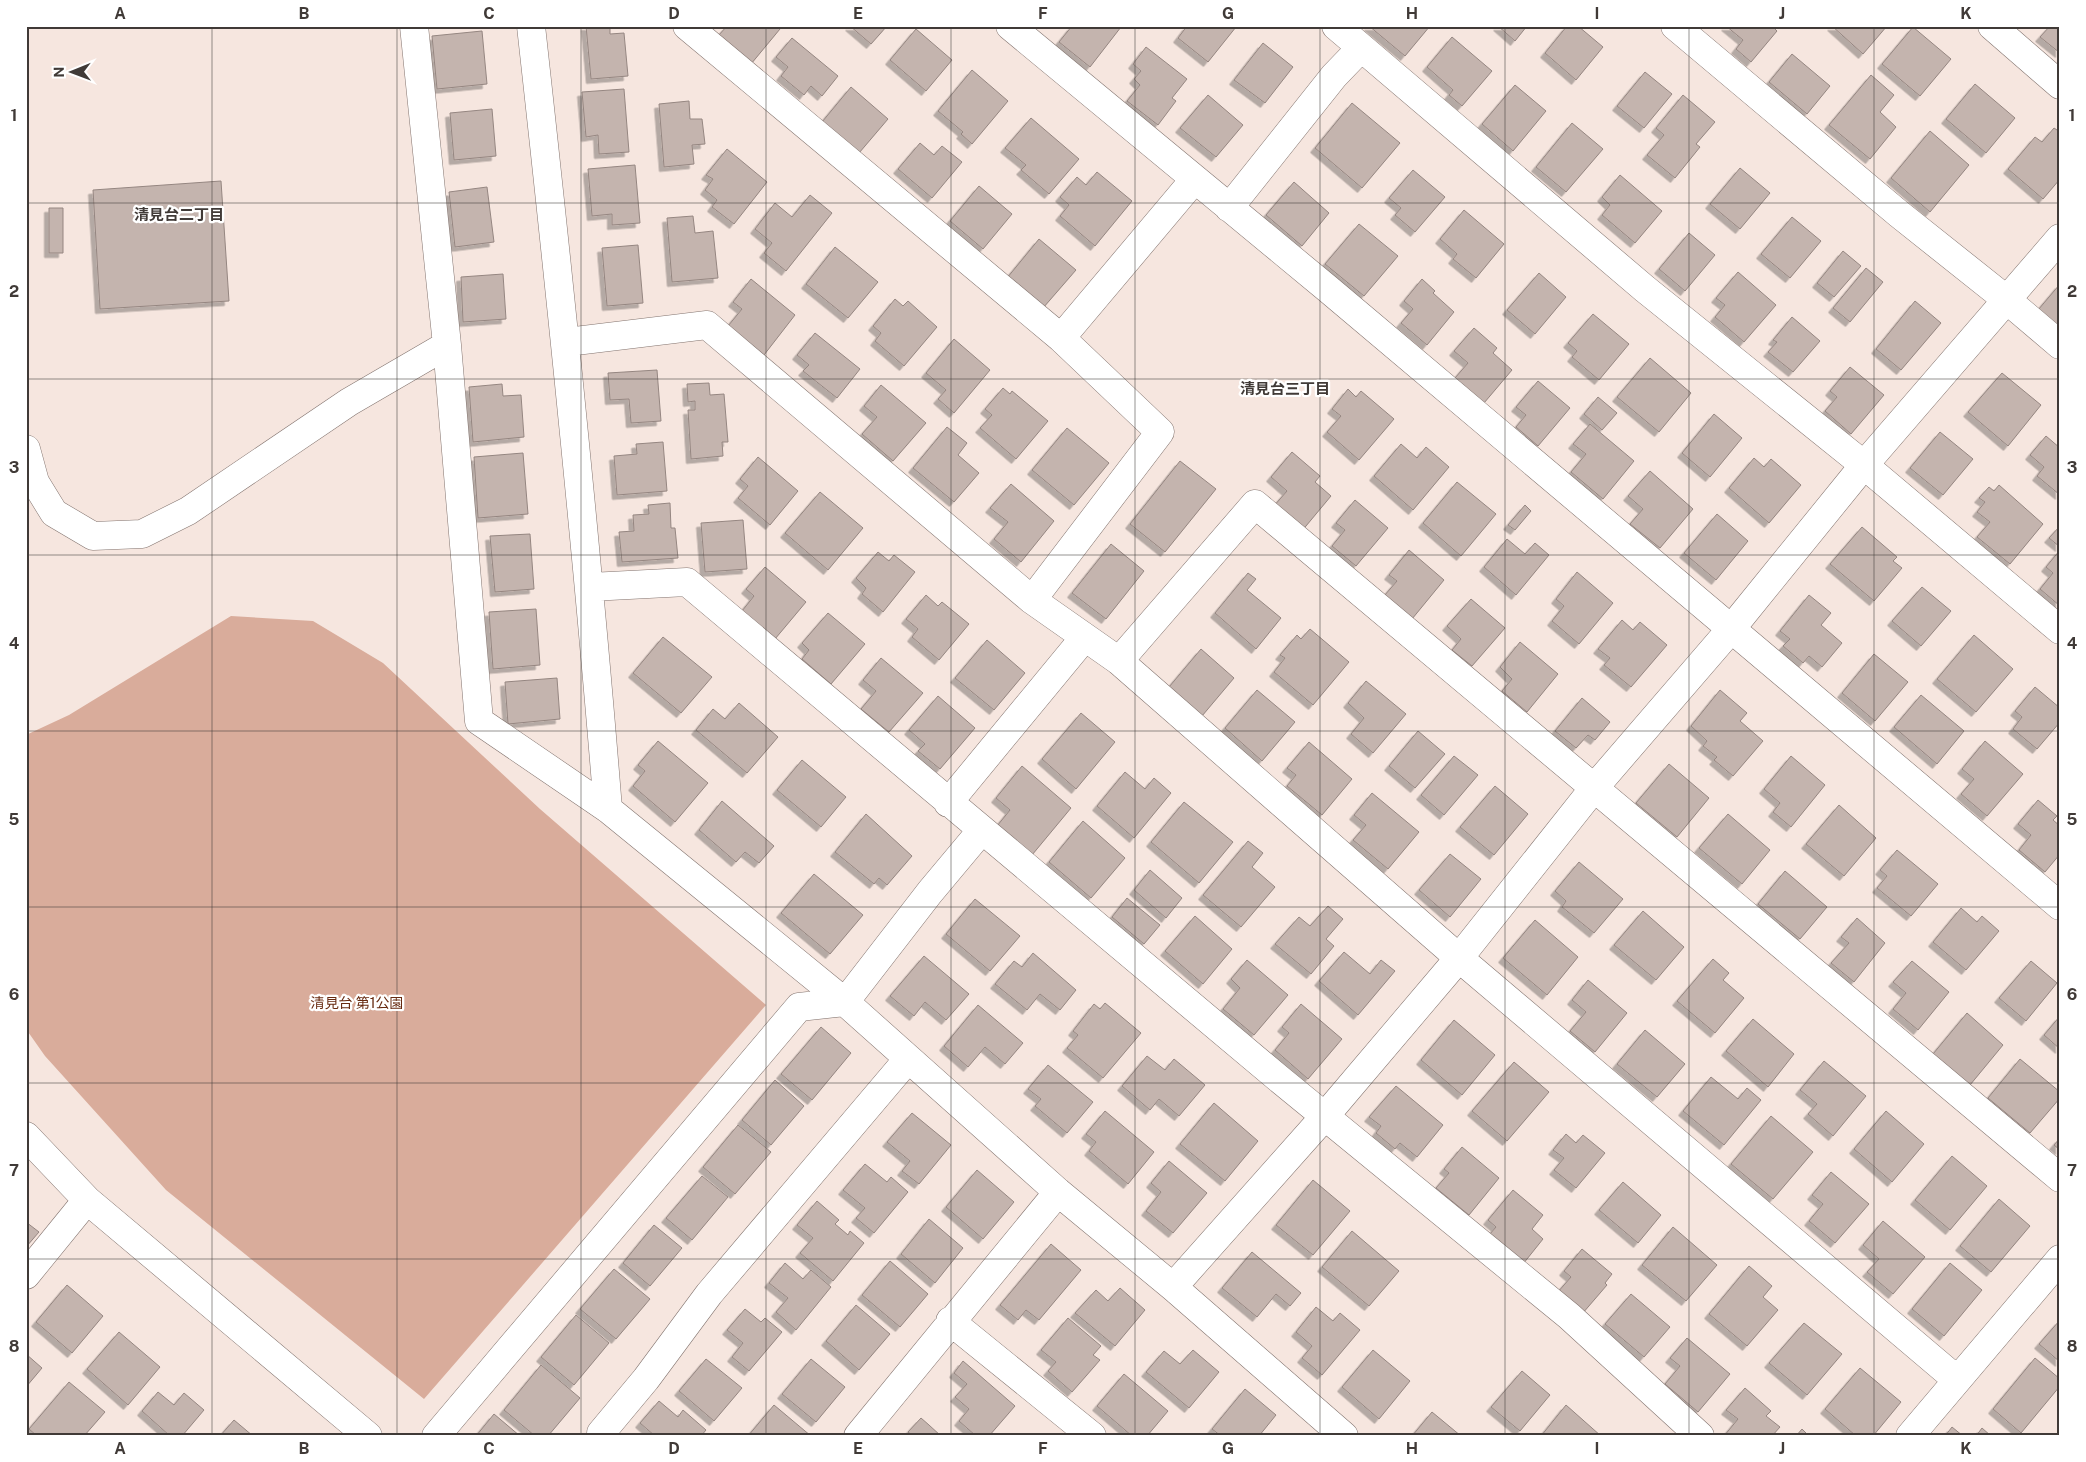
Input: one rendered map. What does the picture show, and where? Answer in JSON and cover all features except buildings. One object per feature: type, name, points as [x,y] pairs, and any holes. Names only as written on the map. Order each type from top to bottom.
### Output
[{"type":"street","points":[[414,26],[446,345],[479,721],[608,809],[845,1002],[1058,1192],[1173,1287],[1344,1436]]},
{"type":"street","points":[[531,26],[567,342],[608,809]]},
{"type":"street","points":[[687,26],[1061,338],[1160,432],[1032,600]]},
{"type":"street","points":[[1010,26],[1929,793],[2060,906]]},
{"type":"street","points":[[1336,26],[1360,49],[1645,289],[1864,465],[2060,630]]},
{"type":"street","points":[[1675,26],[2060,346]]},
{"type":"street","points":[[1992,26],[2060,84]]},
{"type":"street","points":[[1229,208],[1334,76],[1360,49]]},
{"type":"street","points":[[1061,338],[1194,180]]},
{"type":"street","points":[[1173,1287],[1325,1116],[1459,958],[1594,788],[1731,629],[1864,465],[2060,238]]},
{"type":"street","points":[[567,342],[707,325],[1032,600],[1118,661],[1459,958],[1956,1379]]},
{"type":"street","points":[[26,449],[35,482],[54,513],[93,536],[142,534],[188,511],[349,402],[446,345]]},
{"type":"street","points":[[1118,661],[1255,504],[2060,1178]]},
{"type":"street","points":[[590,588],[687,582],[981,832],[1569,1316],[1700,1436]]},
{"type":"street","points":[[948,803],[1084,638]]},
{"type":"street","points":[[436,1436],[799,1007],[845,1002],[930,892],[981,832]]},
{"type":"street","points":[[604,1436],[601,1433],[646,1379],[709,1294],[908,1059]]},
{"type":"street","points":[[26,1136],[87,1200],[368,1436]]},
{"type":"street","points":[[858,1436],[950,1321],[1058,1192]]},
{"type":"street","points":[[26,1276],[87,1200]]},
{"type":"street","points":[[1910,1436],[1956,1379],[2060,1259]]},
{"type":"street","points":[[950,1321],[1092,1436]]},
{"type":"green space","name":"清見台 第1公園","points":[[231,616],[313,621],[383,663],[540,809],[766,1005],[424,1399],[166,1190],[45,1056],[26,1029],[26,735],[69,715]]},
{"type":"district","name":"清見台二丁目","points":[[179,215]]},
{"type":"district","name":"清見台三丁目","points":[[1285,389]]}]
